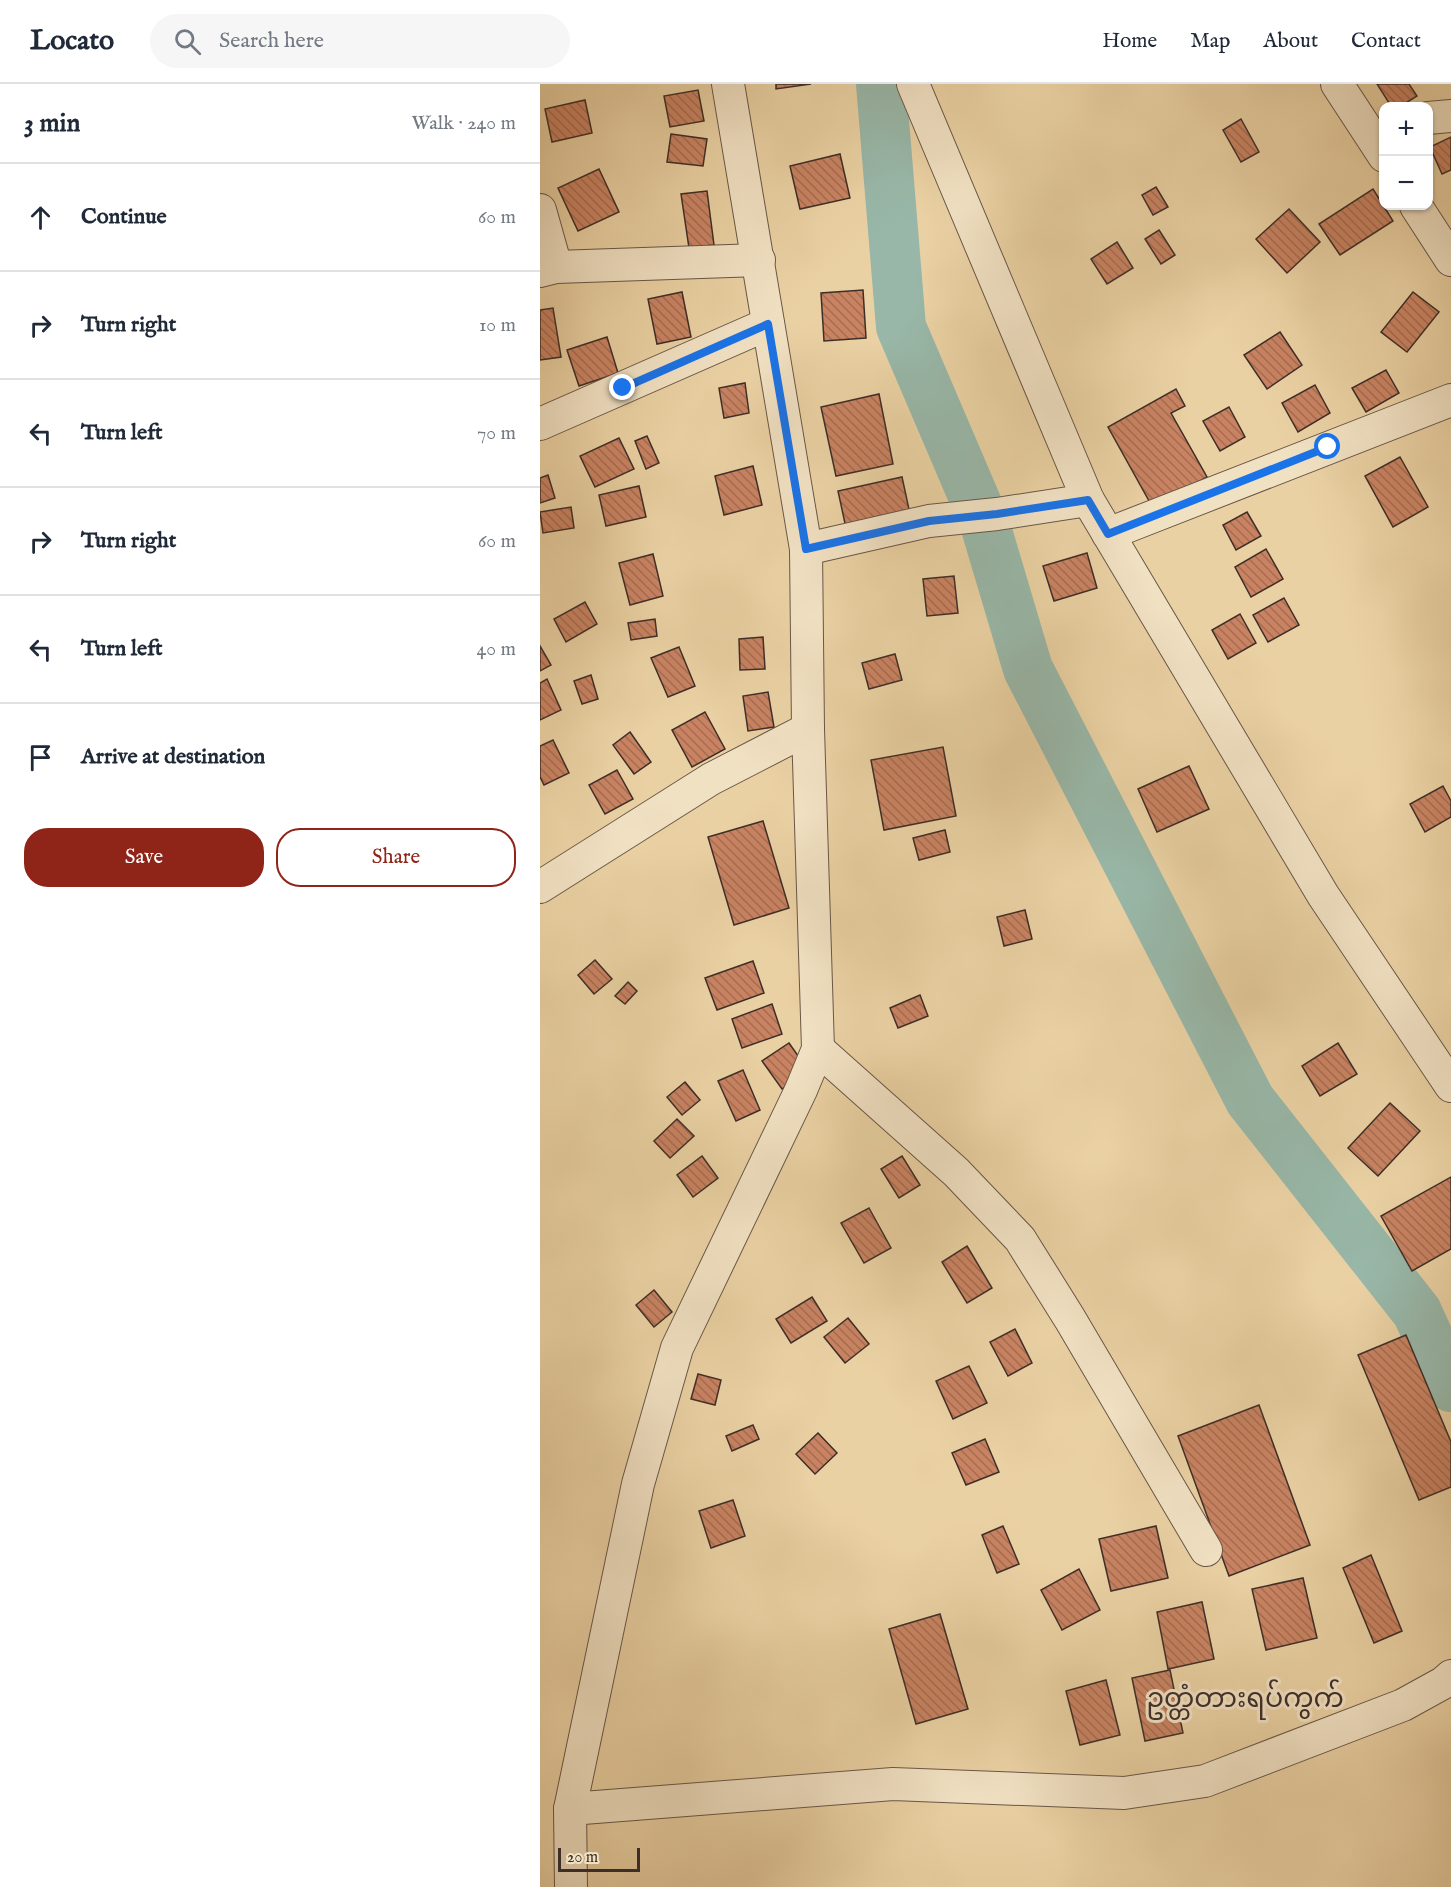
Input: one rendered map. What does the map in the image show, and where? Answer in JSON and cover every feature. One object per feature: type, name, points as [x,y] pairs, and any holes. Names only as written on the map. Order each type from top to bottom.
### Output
[{"type":"street","points":[[571,1887],[570,1809],[638,1484],[676,1348],[801,1090],[818,1049],[808,729],[806,549],[728,84]]},
{"type":"street","points":[[913,84],[1088,500],[1323,895],[1451,1086]]},
{"type":"street","points":[[1337,84],[1373,123],[1379,143]]},
{"type":"street","points":[[1433,118],[1451,116]]},
{"type":"street","points":[[540,210],[548,269],[759,260]]},
{"type":"street","points":[[1419,210],[1451,260]]},
{"type":"street","points":[[540,424],[768,324]]},
{"type":"street","points":[[1108,534],[1451,400]]},
{"type":"street","points":[[806,549],[929,521],[997,514],[1088,500]]},
{"type":"street","points":[[543,879],[711,779],[808,729]]},
{"type":"street","points":[[818,1049],[956,1172],[1020,1239],[1076,1329],[1206,1550]]},
{"type":"street","points":[[570,1809],[893,1784],[1124,1793],[1205,1781],[1402,1705],[1443,1683],[1451,1676]]},
{"type":"building","points":[[776,84],[811,84],[776,89]]},
{"type":"building","points":[[1377,84],[1409,84],[1417,96],[1407,102],[1388,102]]},
{"type":"building","points":[[698,90],[704,121],[670,127],[664,96]]},
{"type":"building","points":[[585,100],[592,133],[552,142],[545,109]]},
{"type":"building","points":[[1241,119],[1259,152],[1241,162],[1223,130]]},
{"type":"building","points":[[671,134],[707,139],[703,166],[667,162]]},
{"type":"building","points":[[1451,137],[1451,170],[1442,174],[1433,154],[1433,146]]},
{"type":"building","points":[[840,154],[850,198],[800,209],[790,166]]},
{"type":"building","points":[[599,169],[619,212],[578,231],[558,188]]},
{"type":"building","points":[[1156,187],[1168,207],[1153,215],[1142,195]]},
{"type":"building","points":[[1373,189],[1379,199],[1379,210],[1386,210],[1393,221],[1340,255],[1319,224]]},
{"type":"building","points":[[707,191],[714,245],[689,248],[681,194]]},
{"type":"building","points":[[1289,209],[1320,242],[1287,273],[1256,239]]},
{"type":"building","points":[[1159,230],[1175,255],[1161,264],[1145,239]]},
{"type":"building","points":[[1117,242],[1133,268],[1107,284],[1091,259]]},
{"type":"building","points":[[863,290],[866,338],[824,341],[821,293]]},
{"type":"building","points":[[682,292],[691,337],[657,344],[648,299]]},
{"type":"building","points":[[1413,292],[1439,312],[1407,352],[1381,332]]},
{"type":"building","points":[[553,308],[561,357],[540,360],[540,310]]},
{"type":"building","points":[[1280,332],[1302,365],[1267,389],[1244,355]]},
{"type":"building","points":[[607,337],[618,373],[579,386],[567,350]]},
{"type":"building","points":[[1386,370],[1399,393],[1366,412],[1352,388]]},
{"type":"building","points":[[745,383],[749,413],[724,418],[719,388]]},
{"type":"building","points":[[1315,385],[1330,413],[1298,432],[1282,403]]},
{"type":"building","points":[[1176,389],[1185,406],[1171,413],[1207,477],[1153,508],[1108,427]]},
{"type":"building","points":[[879,394],[893,464],[836,476],[821,407]]},
{"type":"building","points":[[1229,407],[1245,437],[1220,451],[1203,421]]},
{"type":"building","points":[[647,436],[659,463],[646,469],[635,441]]},
{"type":"building","points":[[619,438],[634,469],[595,487],[580,456]]},
{"type":"building","points":[[1400,457],[1428,507],[1393,527],[1365,476]]},
{"type":"building","points":[[753,466],[762,505],[724,515],[715,476]]},
{"type":"building","points":[[548,475],[555,498],[540,503],[540,478]]},
{"type":"building","points":[[902,477],[910,514],[846,528],[838,491]]},
{"type":"building","points":[[639,486],[646,517],[606,526],[599,495]]},
{"type":"building","points":[[571,507],[574,528],[543,533],[540,512]]},
{"type":"building","points":[[1247,512],[1261,536],[1236,550],[1223,525]]},
{"type":"building","points":[[1266,549],[1283,579],[1251,597],[1235,567]]},
{"type":"building","points":[[1087,553],[1097,588],[1054,601],[1043,566]]},
{"type":"building","points":[[653,554],[663,596],[630,605],[619,563]]},
{"type":"building","points":[[954,576],[958,613],[927,616],[923,579]]},
{"type":"building","points":[[1284,598],[1299,625],[1268,642],[1253,615]]},
{"type":"building","points":[[585,602],[597,624],[566,642],[554,619]]},
{"type":"building","points":[[1240,614],[1256,643],[1228,659],[1212,630]]},
{"type":"building","points":[[655,619],[657,636],[631,640],[628,623]]},
{"type":"building","points":[[763,637],[765,669],[740,670],[739,639]]},
{"type":"building","points":[[540,646],[551,665],[540,671]]},
{"type":"building","points":[[679,647],[695,686],[668,697],[651,658]]},
{"type":"building","points":[[895,654],[902,680],[869,689],[862,663]]},
{"type":"building","points":[[591,675],[598,699],[582,704],[574,681]]},
{"type":"building","points":[[547,679],[561,710],[540,720],[540,683]]},
{"type":"building","points":[[768,692],[774,727],[748,731],[743,696]]},
{"type":"building","points":[[705,712],[725,749],[692,767],[672,730]]},
{"type":"building","points":[[630,732],[651,762],[634,774],[613,745]]},
{"type":"building","points":[[553,740],[569,773],[544,785],[540,777],[540,746]]},
{"type":"building","points":[[943,747],[956,816],[884,830],[871,760]]},
{"type":"building","points":[[1189,766],[1209,809],[1157,832],[1138,789]]},
{"type":"building","points":[[617,770],[633,799],[605,814],[589,785]]},
{"type":"building","points":[[1443,786],[1451,801],[1451,817],[1425,832],[1410,804]]},
{"type":"building","points":[[763,821],[789,908],[734,925],[708,837]]},
{"type":"building","points":[[945,830],[950,852],[919,860],[913,838]]},
{"type":"building","points":[[1025,910],[1032,939],[1004,946],[997,917]]},
{"type":"building","points":[[595,960],[612,979],[594,994],[578,975]]},
{"type":"building","points":[[753,961],[764,993],[717,1010],[705,978]]},
{"type":"building","points":[[628,982],[637,991],[625,1004],[615,996]]},
{"type":"building","points":[[920,995],[928,1016],[898,1028],[890,1008]]},
{"type":"building","points":[[772,1004],[782,1034],[742,1048],[732,1019]]},
{"type":"building","points":[[789,1043],[808,1070],[782,1089],[762,1061]]},
{"type":"building","points":[[1338,1043],[1357,1074],[1320,1096],[1302,1066]]},
{"type":"building","points":[[743,1070],[760,1110],[736,1121],[718,1081]]},
{"type":"building","points":[[685,1082],[700,1100],[682,1115],[667,1097]]},
{"type":"building","points":[[1390,1103],[1420,1131],[1378,1176],[1348,1148]]},
{"type":"building","points":[[677,1119],[694,1136],[670,1158],[654,1141]]},
{"type":"building","points":[[702,1156],[718,1178],[693,1197],[677,1175]]},
{"type":"building","points":[[902,1156],[920,1185],[899,1198],[881,1169]]},
{"type":"building","points":[[1451,1177],[1451,1249],[1412,1271],[1381,1216]]},
{"type":"building","points":[[869,1208],[891,1248],[864,1263],[841,1223]]},
{"type":"building","points":[[967,1246],[992,1288],[967,1303],[942,1262]]},
{"type":"building","points":[[654,1290],[672,1312],[654,1327],[636,1305]]},
{"type":"building","points":[[812,1297],[827,1321],[791,1343],[776,1319]]},
{"type":"building","points":[[848,1318],[869,1344],[845,1363],[824,1337]]},
{"type":"building","points":[[1015,1329],[1032,1363],[1008,1376],[990,1342]]},
{"type":"building","points":[[1406,1335],[1451,1442],[1451,1487],[1419,1500],[1358,1355]]},
{"type":"building","points":[[969,1366],[987,1403],[953,1419],[936,1381]]},
{"type":"building","points":[[698,1374],[721,1380],[715,1405],[691,1399]]},
{"type":"building","points":[[1259,1405],[1310,1545],[1229,1576],[1178,1436]]},
{"type":"building","points":[[753,1425],[759,1439],[732,1451],[726,1436]]},
{"type":"building","points":[[818,1433],[837,1453],[815,1474],[796,1454]]},
{"type":"building","points":[[985,1439],[999,1472],[966,1485],[952,1453]]},
{"type":"building","points":[[733,1500],[745,1536],[711,1548],[699,1511]]},
{"type":"building","points":[[1003,1526],[1019,1564],[997,1573],[982,1535]]},
{"type":"building","points":[[1156,1526],[1168,1578],[1111,1591],[1099,1539]]},
{"type":"building","points":[[1371,1555],[1402,1631],[1374,1643],[1343,1568]]},
{"type":"building","points":[[1079,1569],[1100,1610],[1062,1630],[1041,1590]]},
{"type":"building","points":[[1303,1578],[1317,1638],[1266,1650],[1252,1589]]},
{"type":"building","points":[[1202,1602],[1214,1659],[1168,1669],[1157,1612]]},
{"type":"building","points":[[940,1614],[968,1709],[916,1724],[889,1629]]},
{"type":"building","points":[[1170,1670],[1183,1733],[1145,1741],[1132,1678]]},
{"type":"building","points":[[1106,1680],[1120,1735],[1080,1745],[1066,1691]]},
{"type":"waterway","points":[[881,84],[901,327],[984,521],[1028,669],[1250,1100],[1417,1312],[1451,1387]]},
{"type":"district","name":"ဥတ္တံတားရပ်ကွက်","points":[[1245,1700]]},
{"type":"route","points":[[623,388],[768,324],[806,549],[929,521],[997,514],[1088,500],[1108,534],[1328,447]]}]
